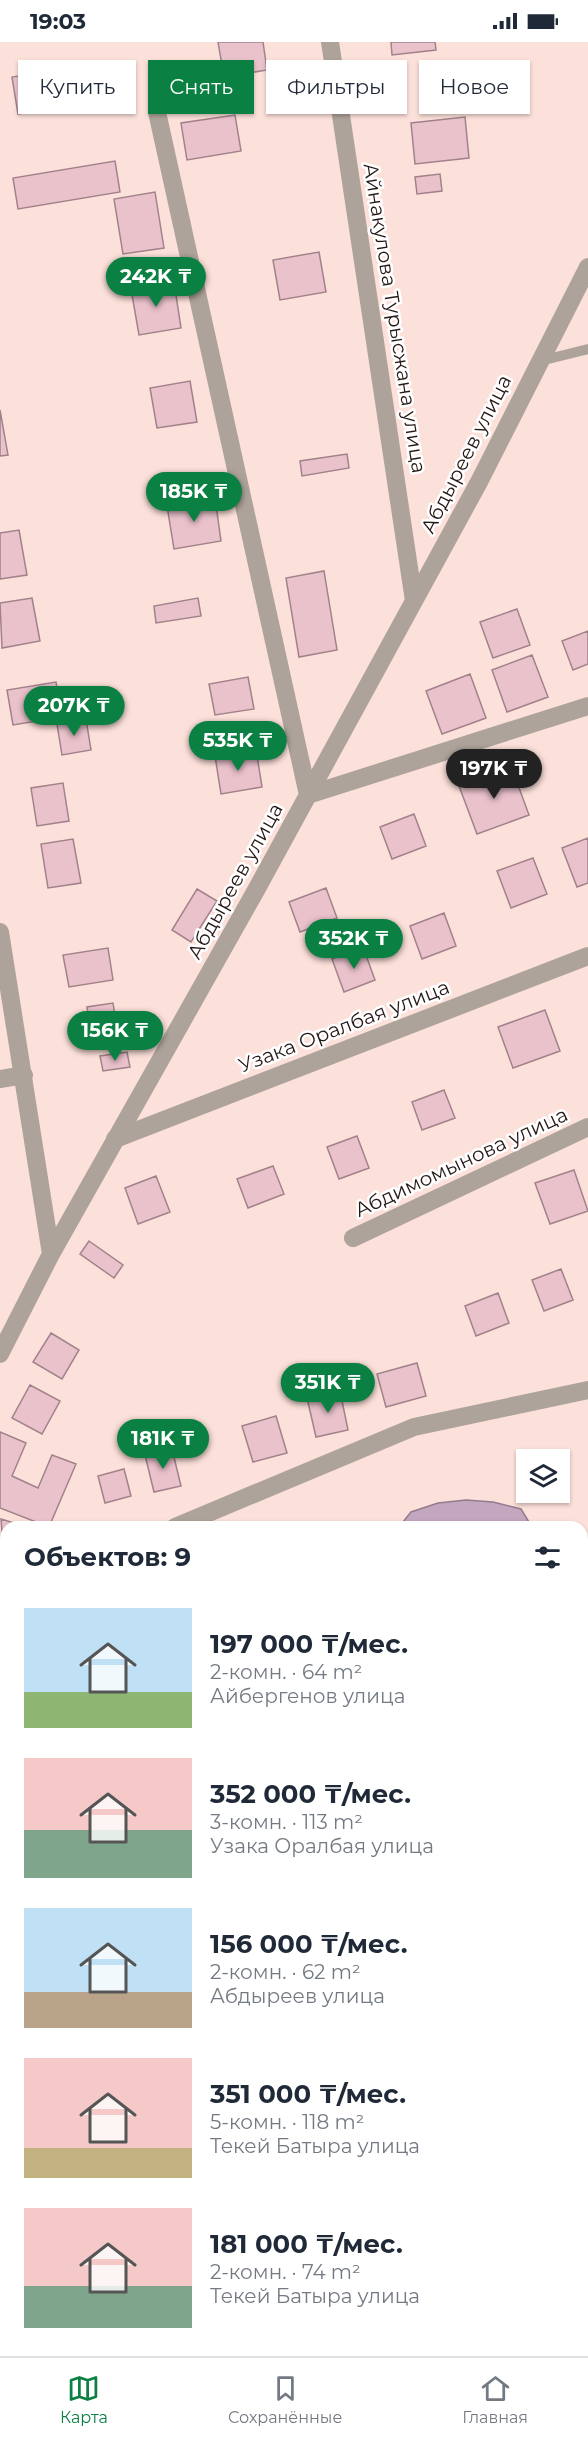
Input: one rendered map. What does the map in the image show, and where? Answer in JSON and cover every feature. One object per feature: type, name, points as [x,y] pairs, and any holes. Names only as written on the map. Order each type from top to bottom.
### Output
[{"type":"street","name":"Айнакулова Турысжана улица","points":[[330,42],[414,601]]},
{"type":"street","points":[[158,114],[308,795],[588,706]]},
{"type":"street","name":"Абдыреев улица","points":[[0,1354],[51,1254],[414,601],[588,267]]},
{"type":"street","points":[[0,932],[51,1254]]},
{"type":"street","name":"Узака Оралбая улица","points":[[115,1139],[588,956]]},
{"type":"street","points":[[0,1079],[24,1075]]},
{"type":"street","name":"Абдимомынова улица","points":[[352,1238],[588,1127]]},
{"type":"street","points":[[189,1521],[414,1427],[588,1390]]},
{"type":"lane","points":[[540,361],[588,349]]},
{"type":"shaded area","points":[[466,1500],[493,1502],[521,1509],[528,1521],[404,1521],[411,1512],[438,1503]]},
{"type":"building","points":[[218,42],[263,42],[266,70],[254,72],[254,60],[221,60]]},
{"type":"building","points":[[391,42],[435,42],[436,50],[392,55]]},
{"type":"building","points":[[18,76],[18,114],[12,77]]},
{"type":"building","points":[[235,115],[241,151],[187,160],[181,123]]},
{"type":"building","points":[[465,117],[469,158],[415,164],[411,123]]},
{"type":"building","points":[[115,161],[120,192],[18,209],[13,178]]},
{"type":"building","points":[[440,174],[442,191],[417,194],[415,177]]},
{"type":"building","points":[[155,192],[164,248],[123,254],[114,199]]},
{"type":"building","points":[[319,252],[326,292],[280,300],[273,260]]},
{"type":"building","points":[[174,282],[181,328],[139,335],[131,289]]},
{"type":"building","points":[[190,381],[197,422],[157,428],[150,388]]},
{"type":"building","points":[[0,410],[8,455],[0,456]]},
{"type":"building","points":[[347,454],[349,468],[302,476],[300,461]]},
{"type":"building","points":[[215,498],[221,541],[174,549],[167,506]]},
{"type":"building","points":[[19,530],[27,575],[0,579],[0,533]]},
{"type":"building","points":[[324,571],[337,650],[299,657],[286,578]]},
{"type":"building","points":[[32,598],[40,641],[2,648],[0,603]]},
{"type":"building","points":[[198,598],[201,616],[156,623],[154,606]]},
{"type":"building","points":[[517,609],[530,645],[493,658],[480,622]]},
{"type":"building","points":[[588,631],[588,664],[573,670],[562,641]]},
{"type":"building","points":[[532,655],[548,697],[507,712],[492,670]]},
{"type":"building","points":[[470,674],[486,718],[442,734],[426,691]]},
{"type":"building","points":[[248,677],[254,709],[215,715],[209,684]]},
{"type":"building","points":[[56,682],[62,717],[13,725],[7,690]]},
{"type":"building","points":[[86,719],[91,750],[62,755],[57,724]]},
{"type":"building","points":[[256,749],[262,787],[221,794],[215,756]]},
{"type":"building","points":[[511,766],[529,815],[477,834],[459,786]]},
{"type":"building","points":[[63,783],[69,821],[37,826],[31,788]]},
{"type":"building","points":[[414,814],[426,846],[392,859],[380,827]]},
{"type":"building","points":[[588,838],[588,883],[577,887],[562,848]]},
{"type":"building","points":[[73,839],[81,883],[48,888],[41,844]]},
{"type":"building","points":[[533,858],[547,894],[511,908],[497,871]]},
{"type":"building","points":[[326,888],[337,918],[300,932],[289,902]]},
{"type":"building","points":[[197,889],[217,901],[191,942],[172,930]]},
{"type":"building","points":[[444,913],[456,946],[422,959],[410,926]]},
{"type":"building","points":[[363,947],[375,980],[344,992],[332,959]]},
{"type":"building","points":[[108,948],[113,980],[69,987],[63,955]]},
{"type":"building","points":[[113,1003],[116,1022],[90,1026],[87,1007]]},
{"type":"building","points":[[545,1010],[560,1051],[513,1068],[498,1027]]},
{"type":"building","points":[[127,1052],[130,1067],[103,1071],[100,1056]]},
{"type":"building","points":[[444,1090],[455,1118],[422,1130],[412,1102]]},
{"type":"building","points":[[357,1136],[369,1168],[339,1179],[327,1147]]},
{"type":"building","points":[[273,1166],[284,1194],[248,1208],[237,1179]]},
{"type":"building","points":[[574,1170],[588,1211],[550,1224],[535,1183]]},
{"type":"building","points":[[156,1176],[170,1212],[138,1224],[125,1188]]},
{"type":"building","points":[[89,1241],[123,1265],[114,1278],[80,1254]]},
{"type":"building","points":[[561,1269],[573,1300],[544,1311],[532,1280]]},
{"type":"building","points":[[498,1293],[509,1323],[476,1336],[465,1306]]},
{"type":"building","points":[[51,1333],[79,1350],[62,1379],[33,1362]]},
{"type":"building","points":[[417,1363],[426,1396],[386,1407],[377,1374]]},
{"type":"building","points":[[30,1385],[60,1401],[42,1434],[12,1418]]},
{"type":"building","points":[[340,1391],[348,1430],[316,1437],[307,1398]]},
{"type":"building","points":[[276,1416],[287,1453],[253,1462],[242,1426]]},
{"type":"building","points":[[0,1432],[26,1443],[12,1476],[38,1488],[52,1455],[76,1464],[52,1521],[34,1521],[0,1508]]},
{"type":"building","points":[[172,1449],[181,1486],[154,1492],[145,1455]]},
{"type":"building","points":[[124,1469],[131,1496],[105,1503],[98,1476]]}]
